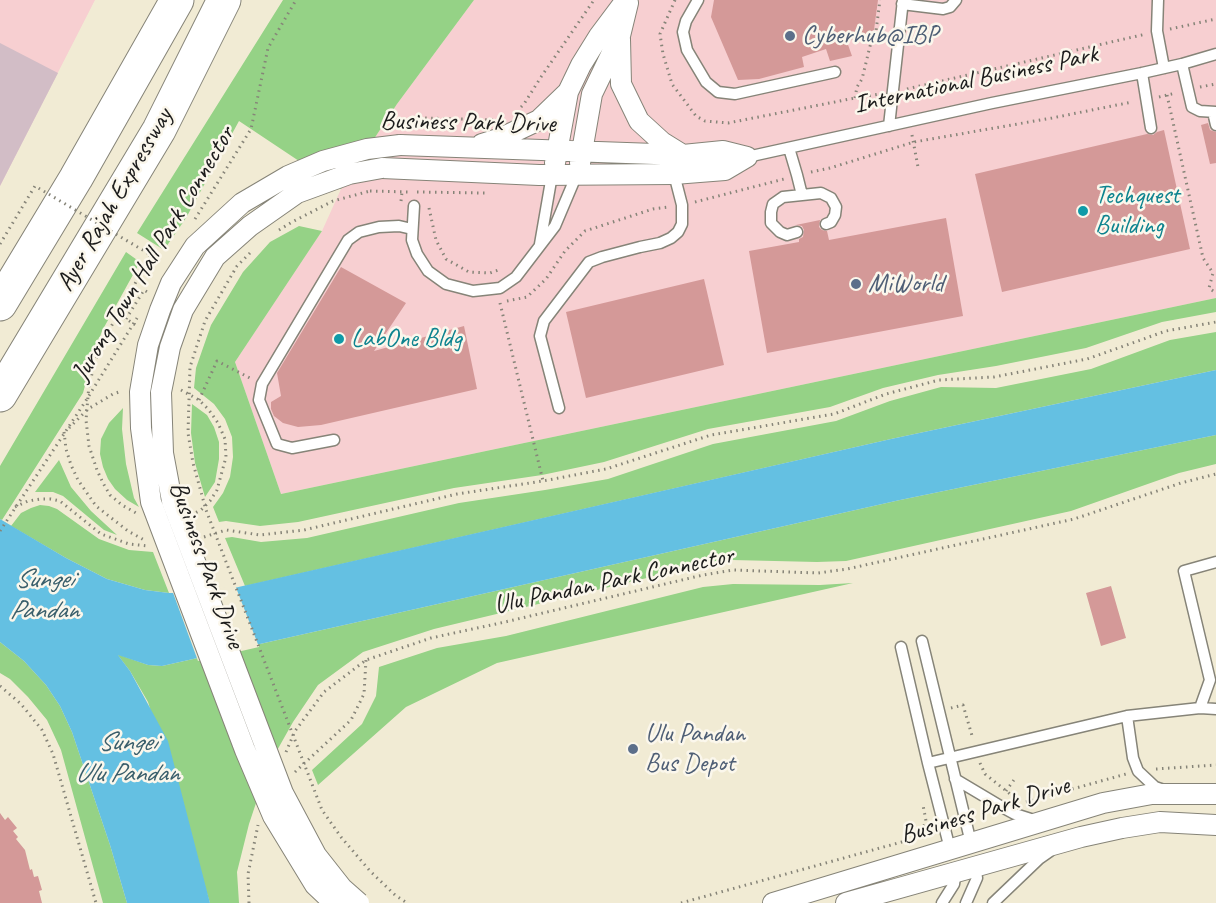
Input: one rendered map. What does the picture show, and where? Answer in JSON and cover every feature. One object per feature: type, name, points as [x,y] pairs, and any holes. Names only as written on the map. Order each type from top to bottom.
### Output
[{"type":"highway","name":"Ayer Rajah Expressway","points":[[0,304],[76,178],[177,0]]},
{"type":"highway","name":"Ayer Rajah Expressway","points":[[0,395],[159,130],[224,0]]},
{"type":"highway","points":[[159,130],[242,0]]},
{"type":"street","points":[[627,0],[620,36],[621,84],[639,121],[662,142],[683,155]]},
{"type":"street","points":[[552,175],[568,92],[580,65],[627,0]]},
{"type":"street","points":[[577,174],[592,94],[620,36]]},
{"type":"street","points":[[471,147],[501,138],[539,120],[568,92]]},
{"type":"street","name":"Business Park Drive","points":[[334,903],[315,885],[273,816],[151,502],[141,428],[140,392],[148,345],[171,283],[195,246],[242,203],[288,176],[322,161],[367,149],[402,136],[471,147],[582,152]]},
{"type":"street","name":"International Business Park","points":[[582,152],[683,155],[723,151],[747,157]]},
{"type":"street","name":"International Business Park","points":[[577,174],[674,174],[725,170],[747,157]]},
{"type":"street","name":"Business Park Drive","points":[[359,903],[342,888],[316,855],[283,793],[172,501],[163,453],[161,392],[170,347],[183,310],[215,257],[250,226],[297,193],[349,174],[382,168],[577,174]]},
{"type":"street","name":"Business Park Drive","points":[[773,903],[1103,803],[1152,794],[1216,794]]},
{"type":"street","name":"Business Park Drive","points":[[859,901],[965,869],[1122,828],[1161,822],[1216,825]]},
{"type":"lane","points":[[698,0],[686,21],[683,32],[687,50],[706,82],[718,92],[735,94],[835,72]]},
{"type":"lane","points":[[889,126],[903,2],[943,9],[950,7],[957,0]]},
{"type":"lane","points":[[1158,0],[1157,31],[1164,68]]},
{"type":"lane","name":"International Business Park","points":[[747,157],[1142,73],[1216,54]]},
{"type":"lane","points":[[1182,64],[1192,107],[1200,111],[1215,112],[1216,125]]},
{"type":"lane","points":[[1142,73],[1151,128]]},
{"type":"lane","points":[[789,148],[802,195]]},
{"type":"lane","points":[[414,206],[412,240],[417,254],[428,271],[446,284],[473,291],[500,288],[516,277],[555,226],[577,174]]},
{"type":"lane","points":[[559,408],[540,336],[544,321],[589,262],[660,243],[678,232],[682,224],[682,205],[674,174]]},
{"type":"lane","points":[[540,245],[552,175]]},
{"type":"lane","points":[[797,232],[787,235],[771,223],[773,204],[783,197],[821,193],[831,198],[836,207],[835,215],[831,222],[826,224]]},
{"type":"lane","points":[[334,440],[292,448],[277,444],[259,400],[262,384],[348,240],[359,232],[379,227],[399,226],[412,229]]},
{"type":"lane","points":[[1200,708],[1210,680],[1211,659],[1184,571],[1216,562]]},
{"type":"lane","points":[[922,641],[971,843]]},
{"type":"lane","points":[[901,647],[950,849]]},
{"type":"lane","points":[[928,763],[1127,716],[1216,708]]},
{"type":"lane","points":[[1127,716],[1138,771],[1155,787],[1175,793]]},
{"type":"lane","points":[[955,779],[1015,814],[1039,822]]},
{"type":"lane","points":[[993,903],[1039,859],[1070,840]]},
{"type":"lane","points":[[942,903],[965,869],[977,878],[966,903]]},
{"type":"path","name":"Jurong Town Hall Park Connector","points":[[192,224],[251,129],[268,48],[296,0]]},
{"type":"path","points":[[519,109],[594,0]]},
{"type":"path","points":[[855,98],[876,31],[880,0]]},
{"type":"path","points":[[543,481],[500,303],[527,297],[546,279],[565,251],[585,231],[654,209],[682,205],[830,168],[914,142],[1147,100],[1216,84]]},
{"type":"path","points":[[1167,95],[1203,258],[1213,273],[1209,288],[1216,293]]},
{"type":"path","points":[[402,136],[424,118],[498,120]]},
{"type":"path","points":[[914,151],[918,167]]},
{"type":"path","points":[[0,244],[35,186],[151,255],[107,334],[96,359],[89,385],[86,420],[89,446],[103,483],[110,495],[136,513]]},
{"type":"path","points":[[277,232],[333,201],[370,191],[494,193]]},
{"type":"path","points":[[399,226],[402,192]]},
{"type":"path","points":[[414,206],[429,207],[436,240],[447,259],[470,272],[490,273],[507,266]]},
{"type":"path","points":[[253,250],[237,266],[204,321],[190,367],[188,433],[192,463],[206,510],[322,810],[340,837],[370,872],[407,903]]},
{"type":"path","points":[[148,296],[152,288]]},
{"type":"path","points":[[119,314],[126,319],[144,290]]},
{"type":"path","name":"Jurong Town Hall Park Connector","points":[[0,531],[91,393],[140,314],[137,326],[126,319]]},
{"type":"path","points":[[204,537],[226,530],[260,535],[304,530],[457,494],[606,469],[711,435],[834,414],[885,394],[939,380],[994,377],[1087,359],[1167,331],[1216,322]]},
{"type":"path","points":[[199,400],[217,361],[262,384]]},
{"type":"path","points":[[15,507],[40,499],[60,501],[101,534],[129,544],[149,544],[96,506],[78,480],[71,465],[64,432]]},
{"type":"path","name":"Ulu Pandan Park Connector","points":[[283,761],[295,731],[324,692],[366,660],[431,638],[733,570],[818,573],[847,569],[1074,519],[1181,483],[1216,474]]},
{"type":"path","points":[[288,779],[351,720],[364,694],[366,660]]},
{"type":"path","points":[[0,686],[21,704],[42,730],[53,754],[96,903]]},
{"type":"path","points":[[940,711],[963,705],[976,752],[985,774],[1012,796]]},
{"type":"path","points":[[1019,802],[1033,801],[1138,771],[1216,765]]},
{"type":"path","points":[[1006,791],[1016,777]]},
{"type":"path","points":[[920,837],[926,821],[921,799]]},
{"type":"path","points":[[249,903],[248,874],[260,818]]},
{"type":"path","points":[[681,903],[909,840]]},
{"type":"shaded area","points":[[0,0],[95,0],[0,186]]},
{"type":"shaded area","points":[[474,0],[1216,0],[1216,298],[281,494],[235,362],[322,231],[341,189],[397,104]]},
{"type":"shaded area","points":[[0,43],[58,73],[0,186]]},
{"type":"green space","points":[[283,0],[474,0],[397,104],[341,189],[239,121],[186,218],[164,250],[137,233]]},
{"type":"green space","points":[[299,226],[322,231],[235,362],[281,494],[1216,298],[1216,312],[1162,322],[1086,348],[938,375],[883,388],[830,407],[708,429],[604,462],[542,475],[454,488],[298,522],[260,526],[219,522],[213,507],[230,477],[233,457],[232,437],[225,419],[214,404],[194,388],[196,368],[211,325],[243,272],[270,242]]},
{"type":"green space","points":[[126,252],[140,262],[102,331],[83,393],[2,520],[0,519],[0,466]]},
{"type":"green space","points":[[1216,332],[1216,370],[891,439],[245,586],[225,538],[261,542],[307,538],[459,503],[608,479],[713,444],[836,421],[890,401],[941,387],[996,388],[1091,369],[1170,340]]},
{"type":"green space","points":[[192,404],[207,415],[219,442],[215,482],[205,497],[195,463],[191,433]]},
{"type":"green space","points":[[123,408],[122,429],[126,464],[134,498],[139,507],[115,489],[108,479],[100,454],[101,439],[109,423]]},
{"type":"green space","points":[[1216,435],[1216,464],[1179,473],[1071,511],[846,561],[732,560],[701,565],[434,629],[363,652],[318,685],[275,754],[249,824],[237,872],[239,903],[210,903],[148,702],[117,654],[148,665],[162,666],[900,500]]},
{"type":"green space","points":[[59,460],[71,487],[91,511],[117,535],[104,530],[63,496],[53,492],[35,492]]},
{"type":"green space","points":[[40,505],[57,509],[99,539],[129,550],[153,552],[169,593],[145,590],[107,579],[11,526],[21,513]]},
{"type":"green space","points":[[853,583],[497,663],[406,707],[318,785],[312,770],[362,724],[376,696],[379,667],[437,648],[506,636],[703,587],[733,584]]},
{"type":"green space","points":[[0,642],[24,661],[46,685],[60,706],[72,732],[127,903],[103,903],[61,750],[47,720],[10,679],[0,673]]},
{"type":"water","name":"Sungei Pandan","points":[[1216,370],[1216,435],[900,500],[162,666],[148,665],[118,655],[130,671],[168,741],[210,903],[127,903],[72,732],[60,706],[46,685],[24,661],[0,642],[0,519],[107,579],[145,590],[169,593],[212,593],[891,439]]},
{"type":"pier","points":[[235,585],[259,647],[198,661],[172,590],[211,590]]},
{"type":"building","name":"Cyberhub@IBP","points":[[714,0],[878,0],[874,30],[847,42],[852,56],[830,61],[826,49],[802,57],[804,67],[759,79],[738,80],[711,17]]},
{"type":"building","points":[[1208,123],[1210,130],[1216,132],[1216,163],[1210,164],[1201,125]]},
{"type":"building","name":"Techquest Building","points":[[1164,130],[1190,249],[1002,292],[975,174],[1147,134],[1153,135]]},
{"type":"building","name":"MiWorld","points":[[946,218],[963,316],[767,353],[749,251],[799,242],[804,230],[802,226],[796,225],[820,220],[819,227],[827,231],[829,240]]},
{"type":"building","name":"LabOne Bldg","points":[[341,267],[406,303],[374,351],[464,326],[477,389],[321,425],[298,427],[283,423],[274,416],[271,402],[281,396],[277,373]]},
{"type":"building","points":[[704,279],[724,365],[586,398],[566,312]]},
{"type":"building","points":[[1111,586],[1126,638],[1101,646],[1086,593]]},
{"type":"building","points":[[0,813],[5,820],[8,817],[17,828],[13,831],[18,837],[16,839],[25,850],[34,877],[38,876],[42,890],[39,891],[42,903],[0,903]]},
{"type":"place","name":"Cyberhub@IBP","points":[[790,36]]},
{"type":"place","name":"Techquest Building","points":[[1083,211]]},
{"type":"place","name":"MiWorld","points":[[856,284]]},
{"type":"place","name":"LabOne Bldg","points":[[339,339]]},
{"type":"place","name":"Ulu Pandan Bus Depot","points":[[633,749]]},
{"type":"water label","name":"Sungei Ulu Pandan","points":[[127,758]]}]
